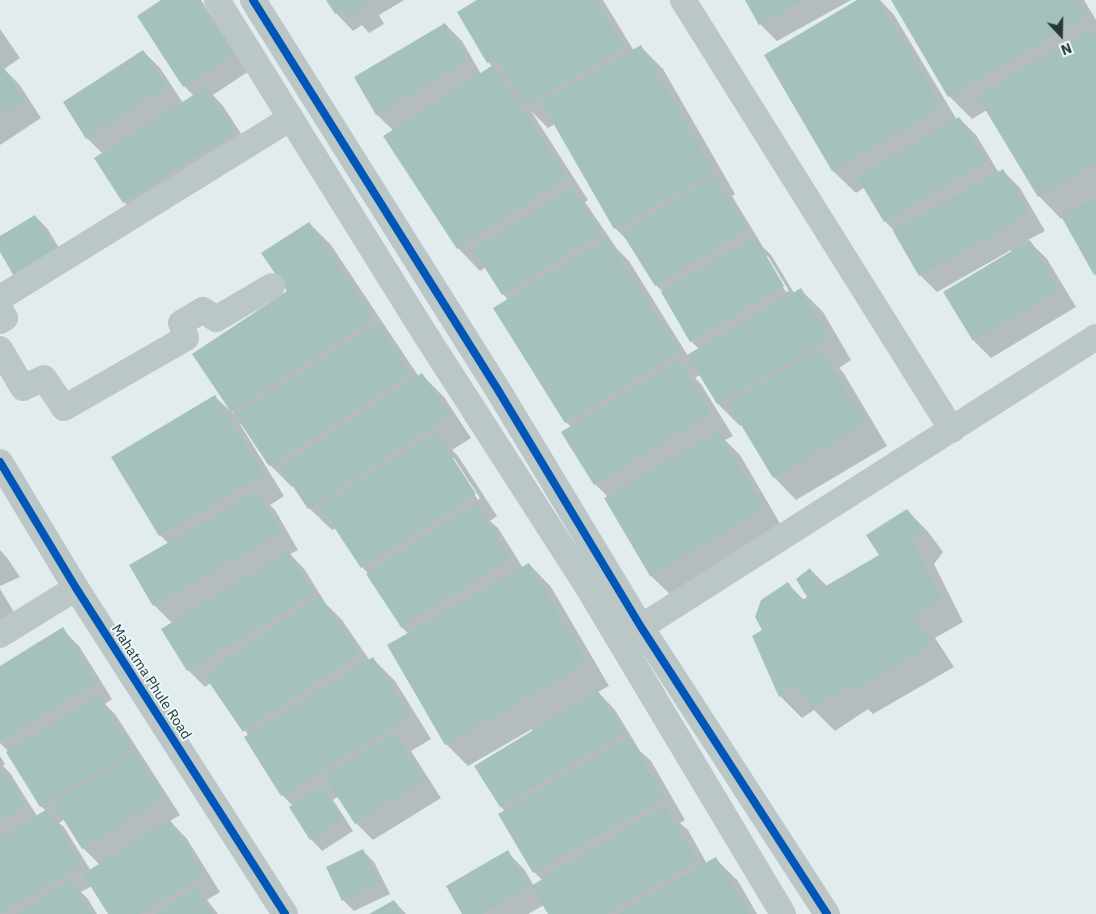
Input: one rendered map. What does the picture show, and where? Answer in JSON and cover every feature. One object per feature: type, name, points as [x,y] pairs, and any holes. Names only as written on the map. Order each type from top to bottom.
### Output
[{"type":"street","points":[[217,0],[425,334],[587,586],[783,914]]},
{"type":"street","points":[[253,0],[492,382],[641,627],[827,914]]},
{"type":"street","points":[[683,0],[952,430]]},
{"type":"street","points":[[0,298],[291,118]]},
{"type":"street","points":[[0,349],[23,388],[44,378],[64,408],[186,338],[181,322],[203,310],[216,319],[272,286]]},
{"type":"street","points":[[0,310],[5,318],[0,321]]},
{"type":"street","points":[[641,627],[1096,337]]},
{"type":"street","name":"Mahatma Phule Road","points":[[0,462],[76,588],[285,914]]},
{"type":"street","points":[[0,635],[76,588]]},
{"type":"building","points":[[161,0],[197,0],[233,54],[183,87],[137,16]]},
{"type":"building","points":[[326,0],[364,0],[368,6],[351,16],[346,8],[335,14]]},
{"type":"building","points":[[477,0],[595,0],[624,48],[525,106],[496,58],[487,63],[457,12]]},
{"type":"building","points":[[745,0],[804,0],[759,25]]},
{"type":"building","points":[[857,0],[878,0],[942,107],[832,171],[764,55]]},
{"type":"building","points":[[891,0],[1076,0],[1086,16],[948,97]]},
{"type":"building","points":[[445,23],[468,60],[376,115],[354,77]]},
{"type":"building","points":[[1091,28],[1096,36],[1096,163],[1038,197],[977,96]]},
{"type":"building","points":[[641,45],[714,172],[614,229],[541,102]]},
{"type":"building","points":[[143,50],[167,86],[86,139],[63,102]]},
{"type":"building","points":[[2,65],[25,100],[0,117],[0,67]]},
{"type":"building","points":[[493,65],[567,177],[457,249],[383,136]]},
{"type":"building","points":[[206,87],[235,132],[123,203],[94,158]]},
{"type":"building","points":[[959,117],[986,161],[884,222],[857,177]]},
{"type":"building","points":[[1003,169],[1029,214],[919,276],[893,231]]},
{"type":"building","points":[[714,176],[747,229],[655,286],[622,233]]},
{"type":"building","points":[[572,187],[601,233],[502,295],[473,249]]},
{"type":"building","points":[[1096,197],[1096,274],[1094,275],[1061,216]]},
{"type":"building","points":[[35,215],[58,252],[15,278],[0,252],[0,236]]},
{"type":"building","points":[[309,222],[373,318],[231,412],[192,354],[287,291],[261,253]]},
{"type":"building","points":[[755,236],[784,286],[690,342],[661,292]]},
{"type":"building","points":[[607,238],[679,352],[565,423],[493,308]]},
{"type":"building","points":[[1030,240],[1059,290],[973,341],[943,292]]},
{"type":"building","points":[[801,288],[830,338],[717,404],[687,355]]},
{"type":"building","points":[[377,323],[410,374],[269,466],[235,415]]},
{"type":"building","points":[[820,348],[866,423],[773,478],[728,403]]},
{"type":"building","points":[[679,360],[711,413],[594,485],[561,432]]},
{"type":"building","points":[[422,373],[450,415],[308,509],[280,467]]},
{"type":"building","points":[[215,395],[263,474],[159,536],[111,457]]},
{"type":"building","points":[[718,431],[764,509],[650,576],[604,498]]},
{"type":"building","points":[[436,432],[476,494],[361,568],[320,506]]},
{"type":"building","points":[[258,491],[281,532],[153,606],[129,565]]},
{"type":"building","points":[[476,504],[510,558],[401,627],[366,574]]},
{"type":"building","points":[[907,509],[921,528],[913,541],[942,599],[914,616],[933,645],[850,692],[848,686],[812,709],[796,685],[779,697],[752,636],[762,630],[755,617],[761,600],[788,582],[801,601],[807,597],[796,579],[810,568],[819,590],[879,555],[866,535]]},
{"type":"building","points":[[288,551],[314,593],[187,671],[161,629]]},
{"type":"building","points":[[529,563],[587,663],[445,745],[387,645]]},
{"type":"building","points":[[320,596],[359,653],[243,732],[204,675]]},
{"type":"building","points":[[63,627],[96,682],[0,741],[0,666]]},
{"type":"building","points":[[373,657],[410,716],[281,796],[244,737]]},
{"type":"building","points":[[598,691],[624,733],[500,807],[474,766]]},
{"type":"building","points":[[98,696],[132,750],[40,807],[6,752]]},
{"type":"building","points":[[394,732],[424,780],[355,824],[324,776]]},
{"type":"building","points":[[629,737],[664,797],[533,873],[498,814]]},
{"type":"building","points":[[135,752],[164,798],[82,849],[53,803]]},
{"type":"building","points":[[0,766],[25,805],[0,821]]},
{"type":"building","points":[[322,786],[343,820],[310,840],[289,807]]},
{"type":"building","points":[[665,806],[697,860],[607,914],[548,914],[531,886]]},
{"type":"building","points":[[47,809],[81,865],[0,914],[0,838]]},
{"type":"building","points":[[170,820],[204,874],[139,914],[108,914],[83,874]]},
{"type":"building","points":[[363,849],[379,882],[342,901],[326,867]]},
{"type":"building","points":[[508,850],[529,887],[482,914],[462,914],[446,886]]},
{"type":"building","points":[[716,857],[749,914],[617,914]]},
{"type":"building","points":[[71,880],[92,914],[17,914]]},
{"type":"building","points":[[197,888],[213,914],[156,914]]},
{"type":"building","points":[[394,900],[402,914],[369,914]]},
{"type":"cycle path","points":[[253,0],[498,390],[641,627],[827,914]]},
{"type":"cycle path","points":[[0,462],[76,588],[285,914]]}]
